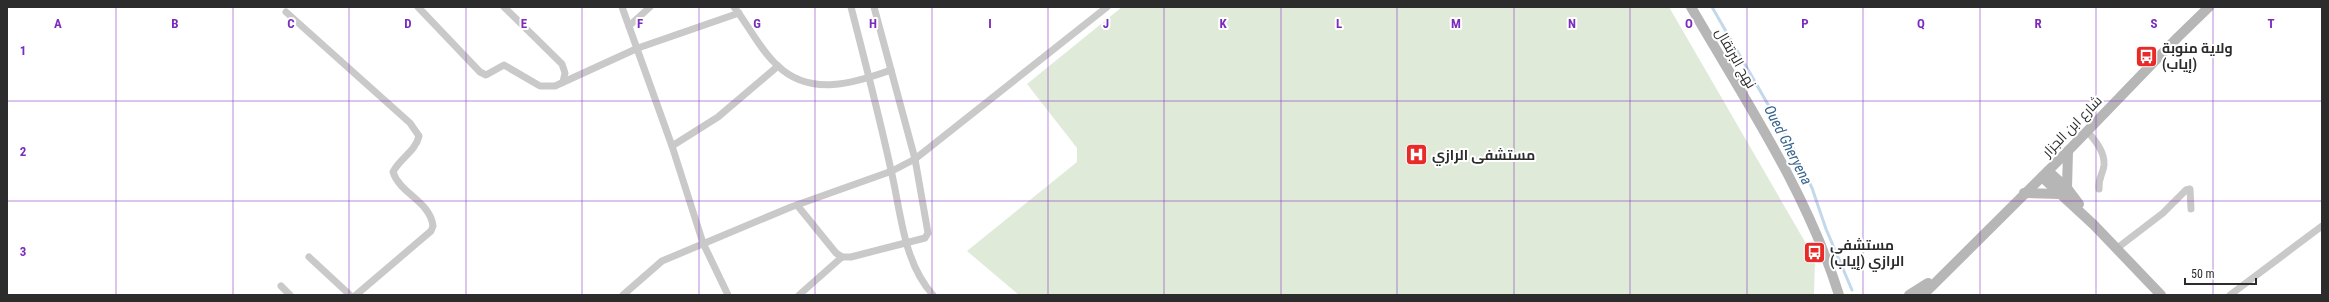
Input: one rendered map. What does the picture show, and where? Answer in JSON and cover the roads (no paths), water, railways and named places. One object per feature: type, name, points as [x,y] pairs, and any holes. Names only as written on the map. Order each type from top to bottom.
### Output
[{"type":"street","points":[[418,7],[480,72],[486,74],[504,65],[540,86],[555,86],[638,48],[739,13]]},
{"type":"street","points":[[504,7],[562,64],[565,73],[563,82]]},
{"type":"street","points":[[622,7],[672,146],[703,243],[728,295]]},
{"type":"street","points":[[629,26],[650,7]]},
{"type":"street","points":[[734,7],[778,66],[794,78],[813,84],[842,85],[869,78],[891,70]]},
{"type":"street","points":[[851,7],[892,171],[906,242],[919,277],[933,295]]},
{"type":"street","points":[[797,205],[836,253],[842,257],[851,257],[925,238],[929,228],[915,159],[874,7]]},
{"type":"street","points":[[623,295],[662,261],[797,205],[892,171],[915,159],[1107,7]]},
{"type":"street","name":"نهج البرتقال","points":[[1692,7],[1784,170],[1824,252],[1839,295]]},
{"type":"street","name":"شارع ابن الجزار","points":[[1923,295],[1953,263],[2068,151],[2209,7]]},
{"type":"street","points":[[286,12],[410,124],[419,136],[418,142],[396,166],[393,172],[398,182],[425,208],[433,226],[430,231],[356,295]]},
{"type":"street","points":[[672,146],[718,117],[778,66]]},
{"type":"street","points":[[2087,131],[2097,143],[2104,164],[2098,180],[2099,189]]},
{"type":"street","points":[[2064,191],[2068,151]]},
{"type":"street","points":[[2045,174],[2064,191],[2116,249],[2161,295]]},
{"type":"street","points":[[2116,249],[2157,218],[2186,190],[2190,189],[2191,209]]},
{"type":"street","points":[[2024,194],[2064,191]]},
{"type":"street","points":[[2230,295],[2322,226]]},
{"type":"street","points":[[309,257],[350,295]]},
{"type":"street","points":[[799,295],[842,257]]},
{"type":"street","name":"شارع ابن الجزار","points":[[1909,295],[1953,263]]},
{"type":"street","points":[[281,286],[290,295]]},
{"type":"waterway","name":"Oued Gheryena","points":[[1712,7],[1793,148],[1812,188],[1826,229],[1852,290]]},
{"type":"place","name":"ولاية منوبة (إياب)","points":[[2146,56]]},
{"type":"place","name":"مستشفى الرازي","points":[[1416,155]]},
{"type":"place","name":"مستشفى الرازي (إياب)","points":[[1814,253]]}]
